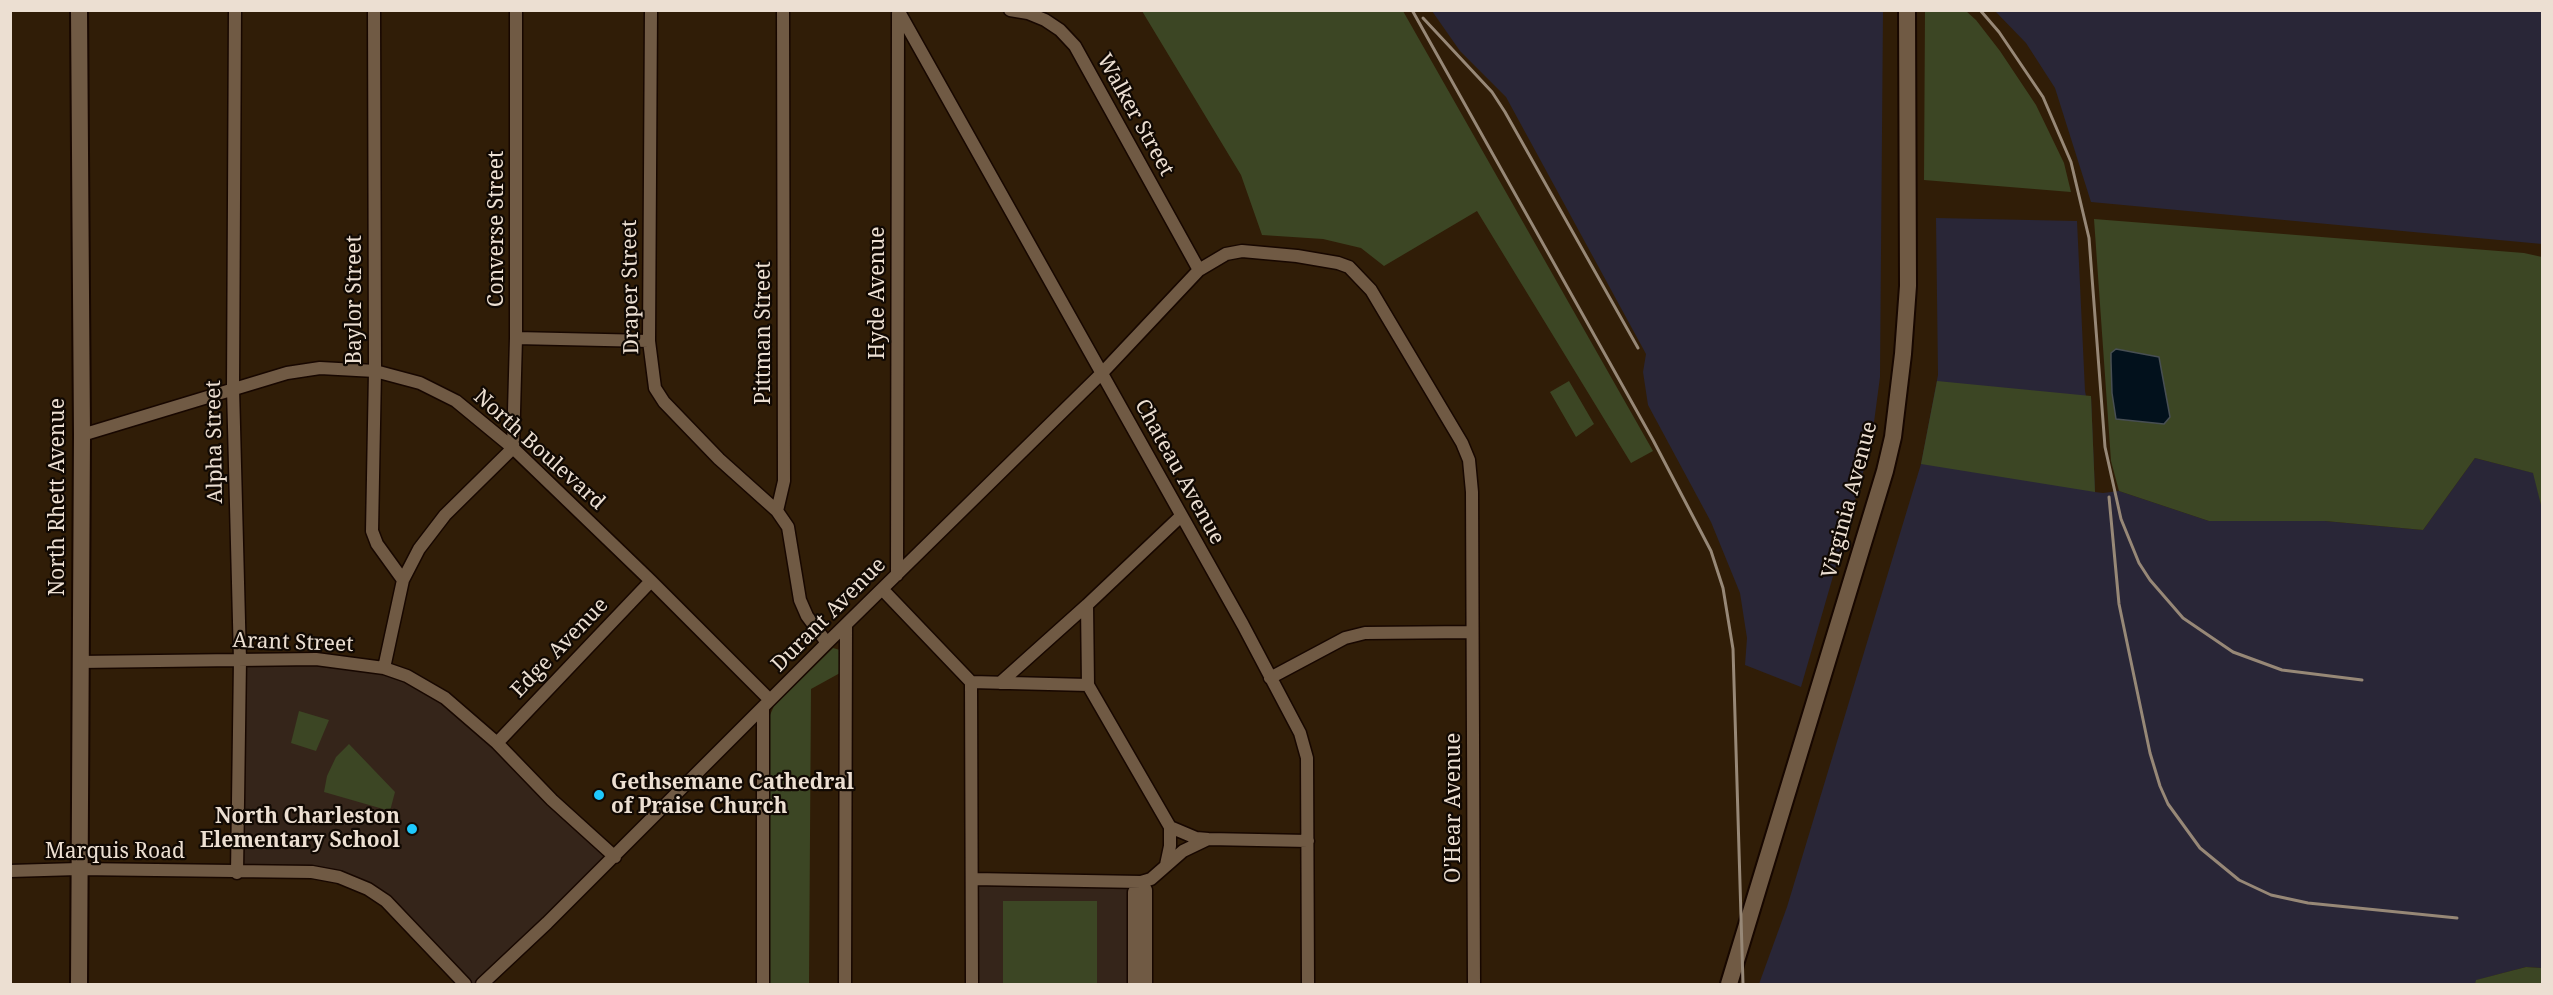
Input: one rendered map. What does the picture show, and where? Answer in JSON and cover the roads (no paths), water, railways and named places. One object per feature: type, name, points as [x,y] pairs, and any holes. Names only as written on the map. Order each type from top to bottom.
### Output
[{"type":"main road","name":"North Rhett Avenue","points":[[78,10],[82,435],[79,984]]},
{"type":"main road","name":"Virginia Avenue","points":[[1729,984],[1885,471],[1893,437],[1908,286],[1907,10]]},
{"type":"street","name":"Alpha Street","points":[[235,10],[233,388],[240,660],[237,873]]},
{"type":"street","name":"Baylor Street","points":[[374,10],[375,371],[372,531],[377,544],[403,579]]},
{"type":"street","name":"Converse Street","points":[[513,448],[516,338],[516,10]]},
{"type":"street","name":"Draper Street","points":[[651,10],[649,341],[655,388],[664,402],[719,459],[777,511]]},
{"type":"street","name":"Pittman Street","points":[[777,511],[784,481],[783,10]]},
{"type":"street","name":"Chateau Avenue","points":[[898,10],[1102,373],[1300,733],[1307,758],[1308,984]]},
{"type":"street","name":"Hyde Avenue","points":[[897,575],[898,10]]},
{"type":"street","name":"Walker Street","points":[[1010,10],[1028,13],[1045,20],[1060,30],[1075,46],[1199,270]]},
{"type":"street","name":"O'Hear Avenue","points":[[1199,270],[1226,254],[1242,251],[1297,256],[1349,267],[1371,290],[1462,443],[1469,460],[1472,492],[1474,984]]},
{"type":"street","name":"Durant Avenue","points":[[482,984],[615,856],[827,643],[1102,373],[1199,270]]},
{"type":"street","points":[[516,338],[649,341]]},
{"type":"street","name":"North Boulevard","points":[[82,435],[287,373],[320,368],[375,371],[420,383],[456,401],[513,448],[651,581],[767,704]]},
{"type":"street","points":[[384,668],[403,579],[419,549],[445,515],[513,448]]},
{"type":"street","points":[[777,511],[788,527],[800,600],[807,616],[827,643]]},
{"type":"street","points":[[1000,682],[1087,605],[1181,516]]},
{"type":"street","name":"Edge Avenue","points":[[497,743],[651,581]]},
{"type":"street","points":[[883,590],[971,682],[972,984]]},
{"type":"street","points":[[1087,605],[1088,685],[1170,827],[1170,846],[1166,865]]},
{"type":"street","points":[[845,984],[846,626]]},
{"type":"street","points":[[1270,678],[1345,638],[1365,633],[1472,632]]},
{"type":"street","name":"Arant Street","points":[[79,662],[316,659],[384,668],[406,676],[445,698],[497,743],[552,800],[615,856]]},
{"type":"street","points":[[971,682],[1088,685]]},
{"type":"street","points":[[763,984],[767,704]]},
{"type":"street","points":[[1170,827],[1196,838],[1308,841]]},
{"type":"street","points":[[973,879],[1140,882],[1151,879],[1183,851],[1208,839]]},
{"type":"street","name":"Marquis Road","points":[[10,872],[78,869],[237,873],[312,872],[339,876],[368,889],[386,902],[465,984]]},
{"type":"street","points":[[1134,984],[1134,892],[1140,882]]},
{"type":"street","points":[[1140,882],[1146,890],[1146,984]]},
{"type":"water","points":[[2116,349],[2159,357],[2170,417],[2164,424],[2116,419],[2112,393],[2111,353]]},
{"type":"railway","points":[[1412,10],[1653,440],[1711,551],[1723,588],[1733,649],[1743,984]]},
{"type":"railway","points":[[1980,10],[1999,32],[2043,97],[2071,162],[2089,238],[2105,447],[2121,519],[2139,563],[2150,580],[2183,618],[2233,652],[2282,670],[2362,680]]},
{"type":"railway","points":[[1423,18],[1492,92],[1638,348]]},
{"type":"railway","points":[[2109,497],[2119,604],[2150,753],[2168,804],[2200,848],[2239,880],[2271,895],[2308,903],[2457,918]]},
{"type":"place","name":"Gethsemane Cathedral of Praise Church","points":[[599,795]]},
{"type":"place","name":"North Charleston Elementary School","points":[[412,829]]}]
